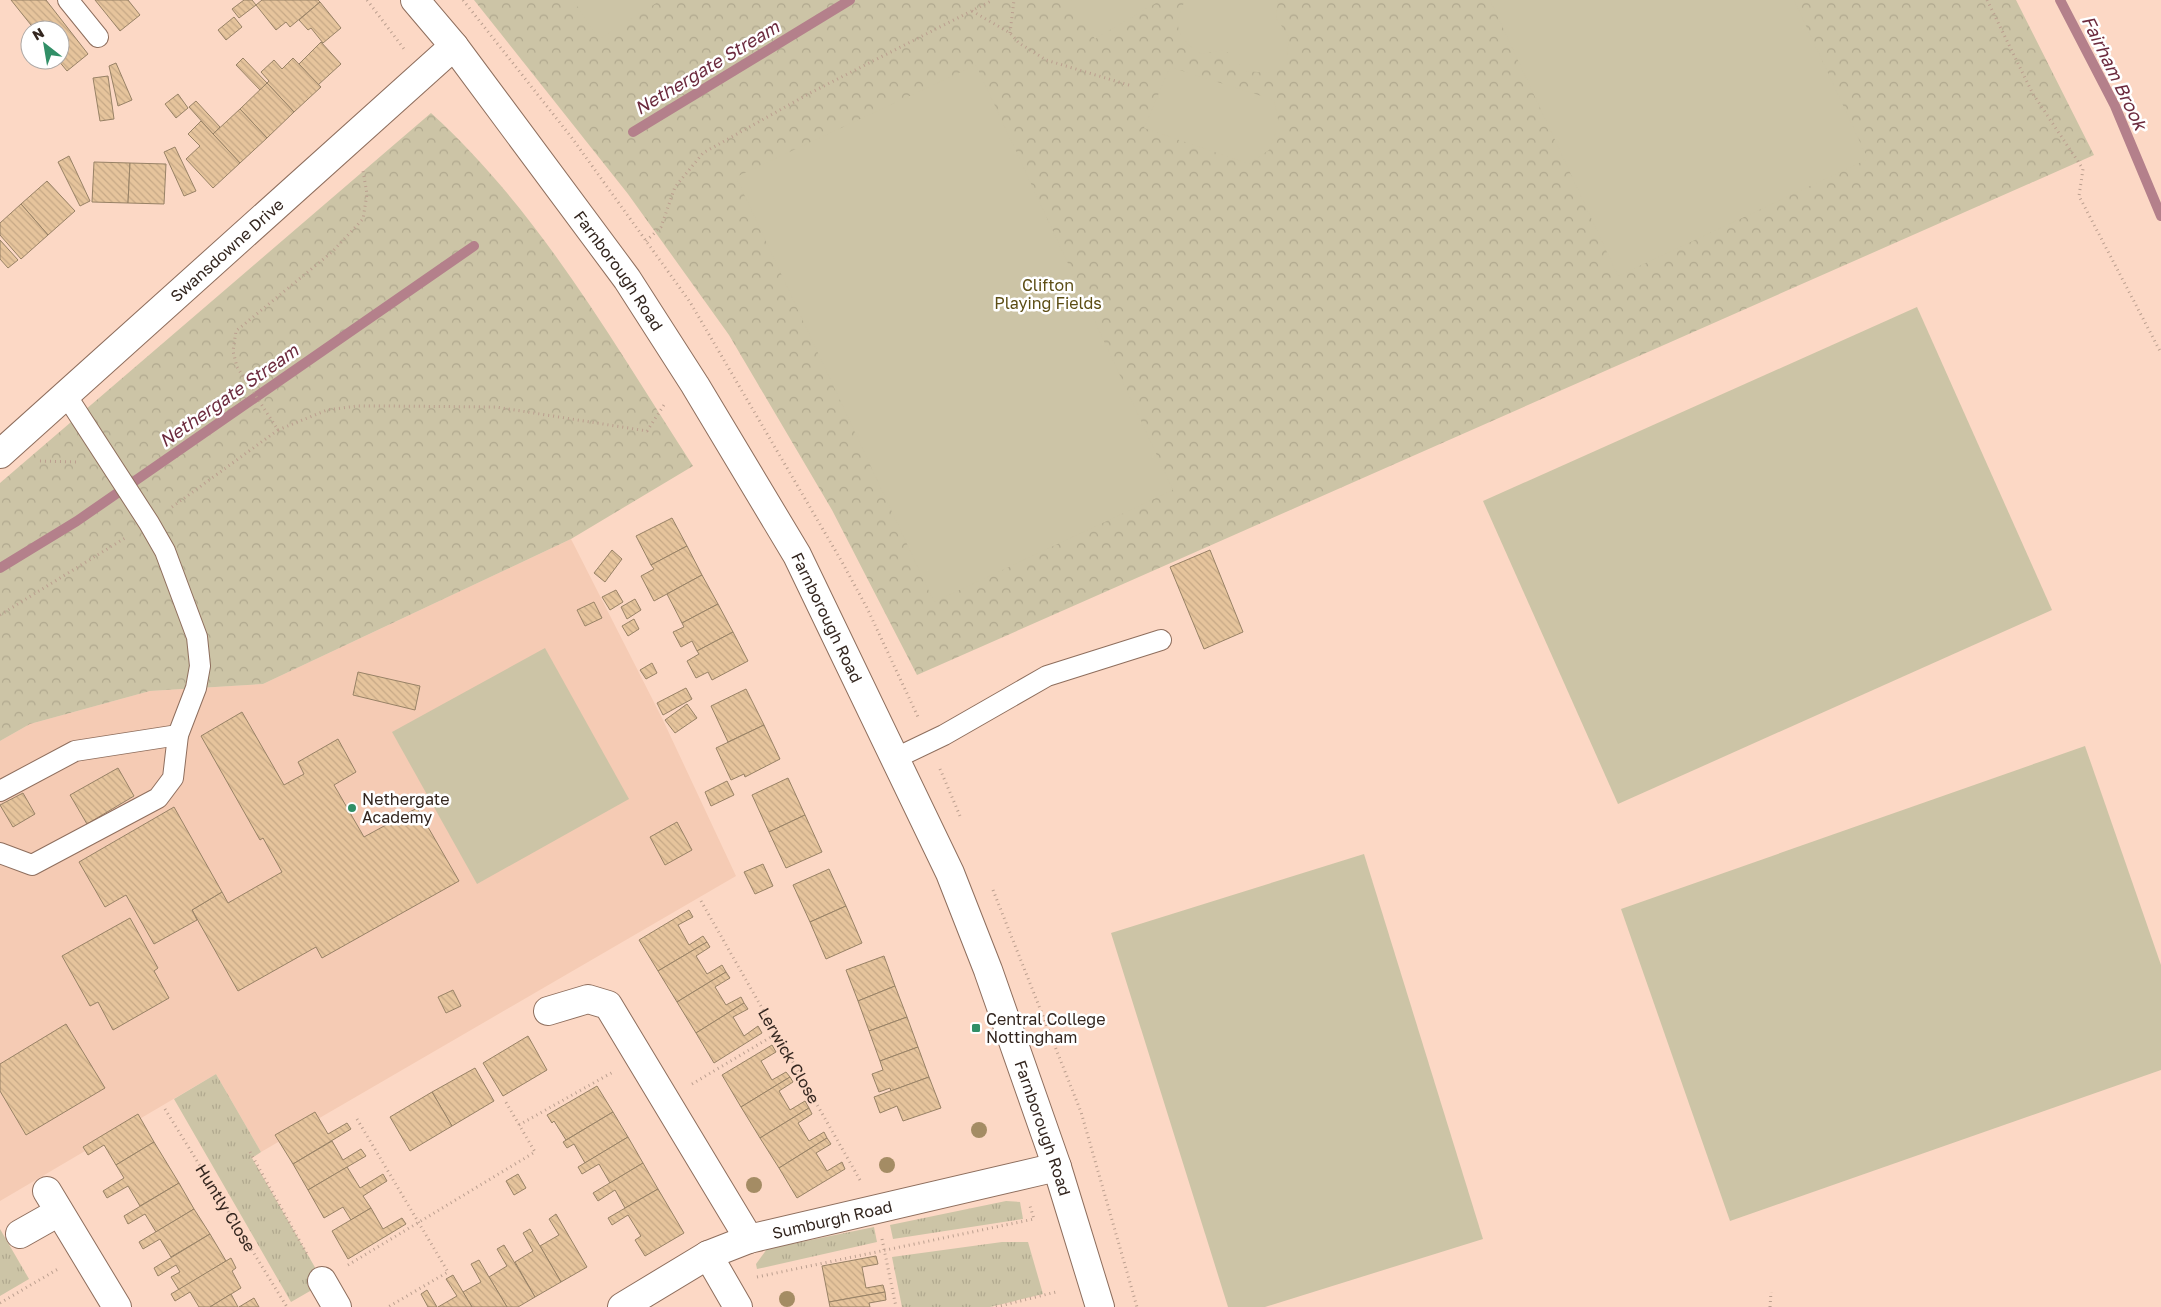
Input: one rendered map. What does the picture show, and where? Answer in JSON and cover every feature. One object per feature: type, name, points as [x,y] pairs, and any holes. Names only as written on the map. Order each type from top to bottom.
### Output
[{"type":"street","name":"Farnborough Road","points":[[416,0],[454,46],[627,279],[695,385],[797,555],[950,873],[988,970],[1057,1167],[1100,1307]]},
{"type":"street","name":"Swansdowne Drive","points":[[0,454],[454,46]]},
{"type":"street","points":[[548,1011],[588,999],[608,1005],[749,1239]]},
{"type":"street","name":"Sumburgh Road","points":[[622,1307],[708,1255],[749,1239],[1057,1167]]},
{"type":"street","points":[[20,1234],[53,1201],[117,1307]]},
{"type":"street","points":[[708,1255],[731,1296]]},
{"type":"street","points":[[322,1281],[337,1307]]},
{"type":"lane","points":[[68,0],[98,38]]},
{"type":"lane","points":[[0,853],[32,865],[158,798],[174,778],[178,735],[198,680],[200,666],[197,637],[165,551],[66,395]]},
{"type":"lane","points":[[896,758],[944,735],[1046,676],[1161,640]]},
{"type":"lane","points":[[0,791],[75,751],[178,735]]},
{"type":"path","points":[[367,0],[407,54]]},
{"type":"path","points":[[646,241],[661,227],[674,187],[702,153],[812,92],[993,0]]},
{"type":"path","points":[[1010,33],[1014,0]]},
{"type":"path","points":[[1987,0],[2033,94],[2083,169],[2080,196],[2161,353]]},
{"type":"path","points":[[971,10],[1010,33],[1019,42],[1046,60],[1132,86]]},
{"type":"path","points":[[267,412],[237,367],[233,351],[236,330],[332,252],[363,219],[367,194],[356,134]]},
{"type":"path","points":[[278,430],[327,410],[357,406],[384,406],[496,407],[648,431],[664,405]]},
{"type":"path","points":[[37,461],[111,464]]},
{"type":"path","name":"Lerwick Close","points":[[701,901],[876,1209],[896,1307]]},
{"type":"path","points":[[666,1100],[776,1034]]},
{"type":"path","points":[[519,1125],[640,1057]]},
{"type":"path","points":[[250,1152],[322,1281],[535,1152],[504,1099]]},
{"type":"path","name":"Huntly Close","points":[[165,1109],[287,1307]]},
{"type":"path","points":[[357,1119],[448,1272],[390,1306]]},
{"type":"path","points":[[731,1296],[885,1251],[1034,1220]]},
{"type":"path","points":[[0,1303],[84,1253]]},
{"type":"path","points":[[996,1307],[1056,1292]]},
{"type":"path","points":[[1770,1307],[1771,1292]]},
{"type":"shaded area","name":"Nethergate Academy","points":[[571,539],[662,718],[736,876],[261,1152],[216,1074],[0,1201],[0,741],[30,724],[150,691],[263,684]]},
{"type":"green space","name":"Clifton Playing Fields","points":[[474,0],[2016,0],[2094,155],[917,675],[832,510],[729,335],[628,194]]},
{"type":"green space","points":[[573,0],[661,0],[599,39]]},
{"type":"green space","points":[[1071,0],[1161,0],[1095,39]]},
{"type":"green space","points":[[1184,0],[1278,0],[1276,18],[1289,37],[1287,55],[1269,73],[1246,71],[1225,50],[1201,54],[1188,44],[1179,30],[1178,19]]},
{"type":"green space","points":[[1490,0],[1794,0],[1868,159],[1618,276]]},
{"type":"green space","points":[[976,65],[1173,490],[934,602],[736,177]]},
{"type":"green space","points":[[1170,67],[1274,100],[1279,124],[1269,150],[1249,164],[1144,128]]},
{"type":"green space","points":[[431,113],[507,193],[541,236],[604,327],[693,466],[571,539],[263,684],[150,691],[30,724],[0,741],[0,483]]},
{"type":"green space","points":[[1917,307],[2052,610],[1618,804],[1483,501]]},
{"type":"green space","points":[[545,648],[629,799],[477,884],[392,732]]},
{"type":"green space","points":[[2085,746],[2161,965],[2161,1070],[1730,1221],[1621,909]]},
{"type":"green space","points":[[1364,854],[1483,1239],[1265,1307],[1228,1307],[1111,933]]},
{"type":"green space","points":[[216,1074],[261,1152],[252,1158],[324,1283],[291,1302],[174,1099]]},
{"type":"green space","points":[[1006,1201],[1020,1202],[1023,1219],[893,1239],[890,1225]]},
{"type":"green space","points":[[874,1227],[877,1242],[757,1269],[756,1264],[767,1249]]},
{"type":"green space","points":[[0,1229],[29,1279],[0,1296]]},
{"type":"green space","points":[[1002,1242],[1028,1242],[1043,1294],[990,1307],[902,1307],[892,1257]]},
{"type":"building","points":[[11,0],[46,0],[62,20],[27,20]]},
{"type":"building","points":[[95,0],[128,0],[140,15],[120,31]]},
{"type":"building","points":[[244,0],[252,0],[256,5],[239,18],[232,9]]},
{"type":"building","points":[[262,0],[318,0],[320,2],[290,27],[286,22],[276,30],[256,5]]},
{"type":"building","points":[[320,2],[341,28],[323,43],[311,28],[308,30],[299,20]]},
{"type":"building","points":[[234,17],[242,27],[226,40],[218,30]]},
{"type":"building","points":[[70,31],[88,54],[70,69]]},
{"type":"building","points":[[321,42],[341,64],[318,85],[299,64]]},
{"type":"building","points":[[243,58],[267,83],[260,90],[236,65]]},
{"type":"building","points":[[293,58],[321,87],[294,112],[267,83],[269,81],[261,72],[274,60],[282,69]]},
{"type":"building","points":[[116,63],[132,100],[118,106],[109,66]]},
{"type":"building","points":[[108,76],[114,119],[100,121],[93,78]]},
{"type":"building","points":[[267,83],[294,112],[267,138],[240,109]]},
{"type":"building","points":[[178,94],[188,108],[176,118],[165,104]]},
{"type":"building","points":[[196,101],[220,127],[213,134],[189,107]]},
{"type":"building","points":[[240,109],[267,138],[240,163],[213,134]]},
{"type":"building","points":[[201,121],[240,163],[213,188],[186,159],[200,146],[188,134]]},
{"type":"building","points":[[175,147],[196,191],[184,196],[164,152]]},
{"type":"building","points":[[69,156],[90,201],[80,206],[58,162]]},
{"type":"building","points":[[94,162],[130,163],[128,203],[92,202]]},
{"type":"building","points":[[130,163],[166,164],[164,204],[128,203]]},
{"type":"building","points":[[47,181],[75,211],[48,235],[21,204]]},
{"type":"building","points":[[21,204],[48,235],[21,259],[0,235],[0,223]]},
{"type":"building","points":[[0,240],[18,260],[8,268],[0,259]]},
{"type":"building","points":[[672,518],[687,546],[651,565],[636,536]]},
{"type":"building","points":[[687,546],[702,575],[654,601],[641,576],[654,569],[651,565]]},
{"type":"building","points":[[612,550],[622,559],[605,582],[594,573]]},
{"type":"building","points":[[1210,550],[1243,632],[1204,649],[1170,567]]},
{"type":"building","points":[[702,575],[718,604],[682,623],[667,594]]},
{"type":"building","points":[[616,590],[623,602],[610,610],[602,597]]},
{"type":"building","points":[[635,599],[641,610],[627,619],[621,607]]},
{"type":"building","points":[[594,602],[602,618],[585,626],[577,610]]},
{"type":"building","points":[[718,604],[733,632],[697,651],[692,641],[681,647],[673,632],[684,627],[682,623]]},
{"type":"building","points":[[634,619],[639,629],[628,636],[622,626]]},
{"type":"building","points":[[733,632],[748,661],[712,680],[708,672],[696,678],[687,661],[699,654],[697,651]]},
{"type":"building","points":[[652,663],[657,673],[646,679],[640,670]]},
{"type":"building","points":[[358,672],[420,686],[415,710],[353,695]]},
{"type":"building","points":[[686,688],[692,699],[663,715],[657,703]]},
{"type":"building","points":[[746,689],[764,725],[728,742],[711,706]]},
{"type":"building","points":[[687,704],[697,718],[675,733],[665,720]]},
{"type":"building","points":[[242,712],[284,785],[304,774],[298,762],[338,739],[356,772],[334,785],[364,837],[417,808],[459,881],[322,958],[316,947],[238,991],[192,910],[222,892],[228,903],[282,872],[263,838],[260,840],[201,736]]},
{"type":"building","points":[[764,725],[780,759],[745,777],[744,774],[731,780],[716,748]]},
{"type":"building","points":[[118,768],[134,796],[87,824],[70,795]]},
{"type":"building","points":[[788,778],[805,815],[769,832],[752,795]]},
{"type":"building","points":[[727,781],[734,795],[711,806],[705,792]]},
{"type":"building","points":[[23,793],[35,814],[13,827],[0,805]]},
{"type":"building","points":[[174,807],[222,892],[192,910],[197,920],[154,944],[126,895],[105,907],[79,862]]},
{"type":"building","points":[[805,815],[822,852],[786,868],[769,832]]},
{"type":"building","points":[[677,822],[692,850],[665,865],[650,837]]},
{"type":"building","points":[[763,864],[773,886],[755,894],[744,872]]},
{"type":"building","points":[[829,869],[846,906],[810,922],[793,885]]},
{"type":"building","points":[[846,906],[862,943],[826,959],[810,922]]},
{"type":"building","points":[[689,910],[693,917],[678,925],[689,945],[703,936],[707,942],[658,971],[639,940]]},
{"type":"building","points":[[130,918],[158,968],[154,971],[169,998],[113,1030],[98,1002],[90,1006],[62,956]]},
{"type":"building","points":[[707,942],[710,947],[696,956],[707,974],[722,965],[726,972],[677,1002],[658,971]]},
{"type":"building","points":[[884,956],[895,986],[858,1001],[846,970]]},
{"type":"building","points":[[726,972],[730,978],[715,987],[726,1005],[741,997],[744,1003],[696,1033],[677,1002]]},
{"type":"building","points":[[895,986],[907,1017],[869,1031],[858,1001]]},
{"type":"building","points":[[453,990],[461,1006],[446,1013],[438,997]]},
{"type":"building","points":[[744,1003],[748,1009],[733,1017],[744,1036],[758,1026],[762,1033],[714,1063],[696,1033]]},
{"type":"building","points":[[907,1017],[918,1047],[880,1061],[869,1031]]},
{"type":"building","points":[[66,1024],[105,1088],[26,1135],[0,1091],[0,1064]]},
{"type":"building","points":[[528,1036],[547,1070],[503,1096],[483,1063]]},
{"type":"building","points":[[772,1045],[776,1052],[761,1061],[772,1080],[786,1072],[790,1077],[741,1107],[722,1075]]},
{"type":"building","points":[[918,1047],[929,1077],[891,1091],[890,1088],[879,1092],[872,1074],[883,1070],[880,1061]]},
{"type":"building","points":[[475,1068],[494,1101],[452,1126],[432,1092]]},
{"type":"building","points":[[790,1077],[793,1082],[779,1091],[790,1110],[805,1101],[809,1108],[760,1138],[741,1107]]},
{"type":"building","points":[[929,1077],[941,1108],[903,1121],[897,1106],[880,1113],[874,1097]]},
{"type":"building","points":[[597,1086],[613,1112],[566,1140],[554,1121],[552,1123],[547,1115]]},
{"type":"building","points":[[432,1092],[452,1126],[410,1151],[390,1117]]},
{"type":"building","points":[[809,1108],[812,1114],[798,1123],[809,1141],[824,1132],[827,1138],[779,1168],[760,1138]]},
{"type":"building","points":[[315,1112],[328,1134],[347,1123],[351,1129],[293,1164],[275,1135]]},
{"type":"building","points":[[613,1112],[628,1137],[585,1163],[574,1144],[567,1148],[563,1142]]},
{"type":"building","points":[[138,1114],[154,1142],[116,1165],[104,1145],[88,1155],[83,1147]]},
{"type":"building","points":[[628,1137],[643,1163],[610,1183],[599,1164],[582,1174],[578,1167]]},
{"type":"building","points":[[827,1138],[831,1144],[816,1153],[827,1171],[842,1162],[845,1169],[797,1198],[779,1168]]},
{"type":"building","points":[[332,1141],[343,1160],[361,1149],[366,1156],[308,1190],[293,1164]]},
{"type":"building","points":[[154,1142],[179,1183],[140,1206],[128,1186],[107,1198],[103,1191],[124,1178],[116,1165]]},
{"type":"building","points":[[643,1163],[658,1189],[625,1208],[615,1190],[598,1201],[593,1193]]},
{"type":"building","points":[[347,1167],[360,1188],[383,1174],[387,1181],[363,1196],[371,1208],[351,1220],[343,1207],[324,1218],[308,1190]]},
{"type":"building","points":[[518,1174],[526,1188],[514,1195],[506,1181]]},
{"type":"building","points":[[179,1183],[194,1209],[156,1232],[145,1214],[128,1224],[124,1216]]},
{"type":"building","points":[[658,1189],[684,1233],[645,1256],[635,1240],[641,1236],[628,1215],[612,1225],[608,1218]]},
{"type":"building","points":[[371,1208],[383,1229],[402,1218],[406,1224],[348,1259],[332,1231]]},
{"type":"building","points":[[194,1209],[210,1234],[171,1257],[160,1239],[143,1249],[139,1242]]},
{"type":"building","points":[[556,1214],[587,1267],[561,1282],[540,1246],[559,1235],[549,1219]]},
{"type":"building","points":[[530,1229],[561,1282],[535,1297],[515,1262],[533,1251],[523,1233]]},
{"type":"building","points":[[210,1234],[226,1261],[179,1290],[171,1277],[180,1272],[176,1265],[158,1276],[154,1268]]},
{"type":"building","points":[[504,1245],[535,1297],[518,1307],[507,1307],[489,1277],[507,1266],[497,1249]]},
{"type":"building","points":[[876,1256],[878,1264],[862,1267],[866,1288],[883,1285],[885,1292],[829,1302],[822,1266]]},
{"type":"building","points":[[231,1258],[236,1268],[232,1271],[241,1288],[210,1307],[199,1307],[190,1292],[175,1301],[171,1294]]},
{"type":"building","points":[[479,1260],[507,1307],[472,1307],[463,1292],[481,1282],[471,1264]]},
{"type":"building","points":[[453,1275],[472,1307],[438,1307],[457,1296],[446,1279]]},
{"type":"building","points":[[427,1290],[437,1307],[428,1307],[421,1294]]},
{"type":"building","points":[[885,1292],[886,1300],[869,1303],[870,1307],[830,1307],[829,1302]]},
{"type":"building","points":[[231,1294],[238,1307],[210,1307]]},
{"type":"building","points":[[254,1298],[259,1307],[239,1307]]},
{"type":"waterway","name":"Nethergate Stream","points":[[633,132],[850,0]]},
{"type":"waterway","name":"Fairham Brook","points":[[2060,0],[2115,106],[2161,216]]},
{"type":"waterway","name":"Nethergate Stream","points":[[0,568],[77,521],[474,246]]},
{"type":"place","name":"Nethergate Academy","points":[[352,808]]},
{"type":"place","name":"Central College Nottingham","points":[[976,1028]]}]
